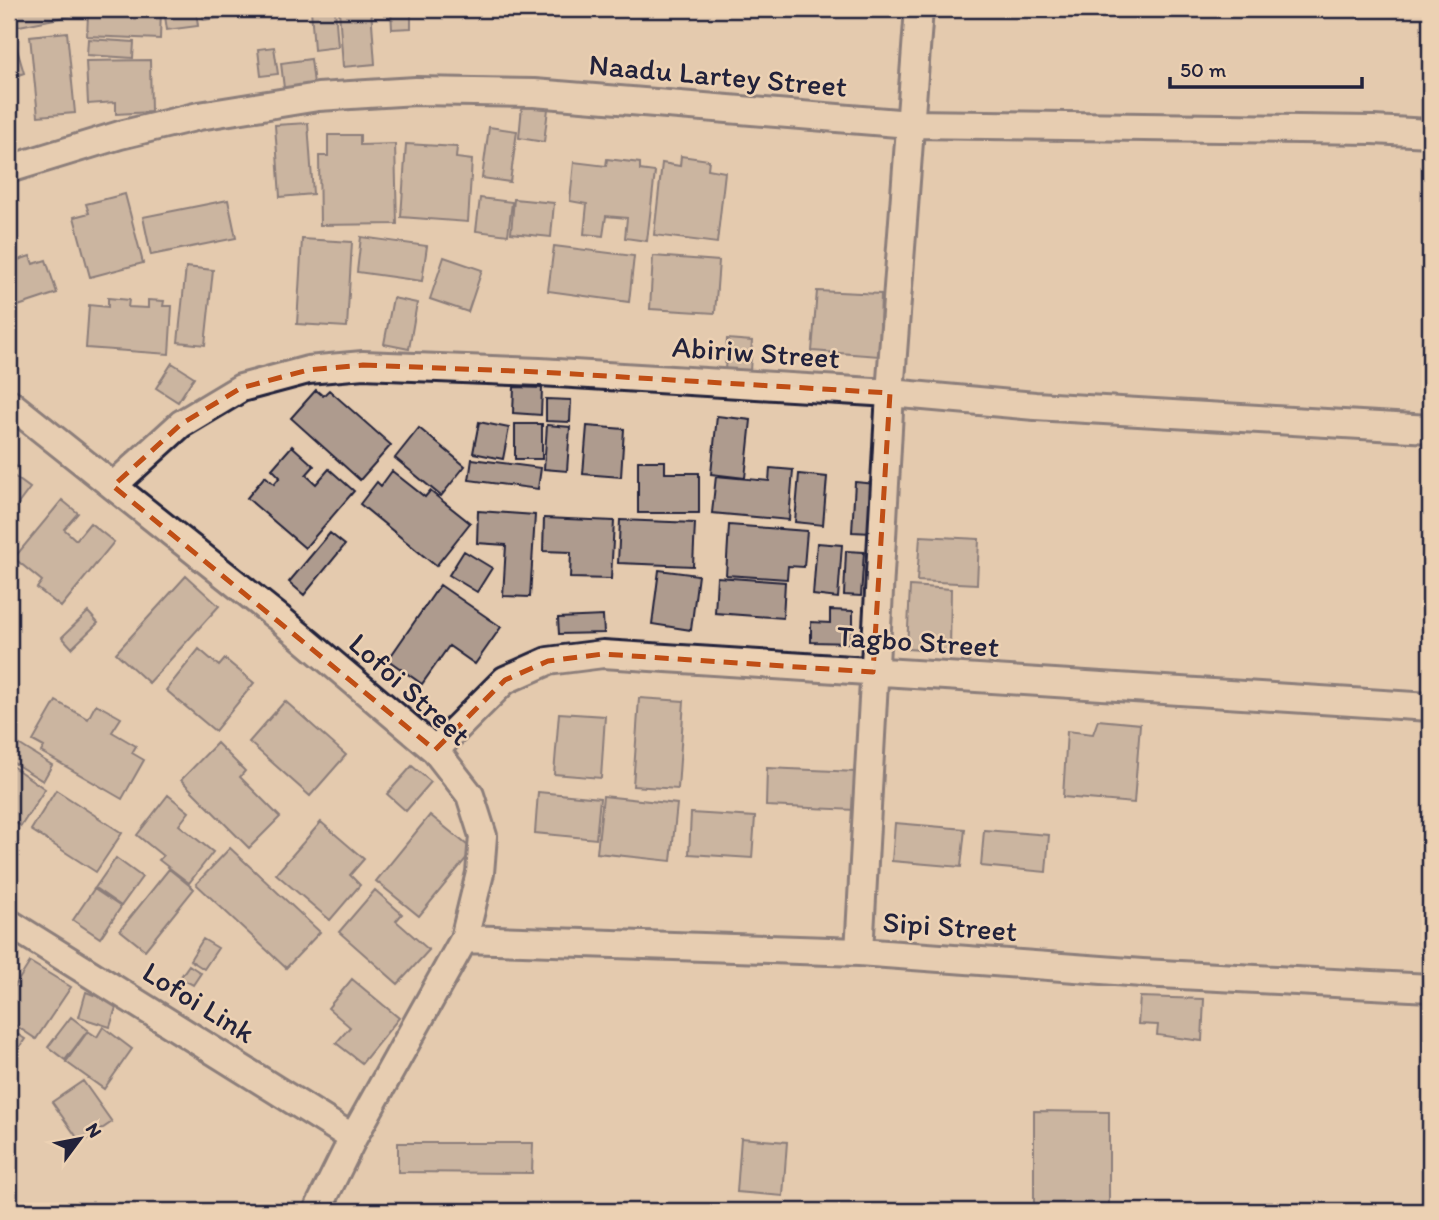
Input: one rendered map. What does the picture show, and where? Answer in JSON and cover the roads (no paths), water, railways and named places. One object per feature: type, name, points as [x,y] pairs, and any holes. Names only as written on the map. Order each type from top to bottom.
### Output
[{"type":"street","points":[[859,952],[890,393],[919,9]]},
{"type":"street","name":"Naadu Lartey Street","points":[[9,169],[120,135],[199,116],[318,97],[416,91],[534,93],[910,124],[1430,133]]},
{"type":"street","name":"Abiriw Street","points":[[113,486],[181,424],[241,388],[308,370],[363,365],[540,372],[890,393],[1035,406],[1430,429]]},
{"type":"street","name":"Lofoi Street","points":[[9,403],[280,619],[435,750],[470,795],[482,836],[480,873],[464,939],[353,1138],[317,1211]]},
{"type":"street","name":"Tagbo Street","points":[[435,750],[505,680],[548,661],[603,654],[1430,707]]},
{"type":"street","name":"Lofoi Link","points":[[9,923],[353,1138]]},
{"type":"street","name":"Sipi Street","points":[[464,939],[859,952],[1142,973],[1430,988]]}]
